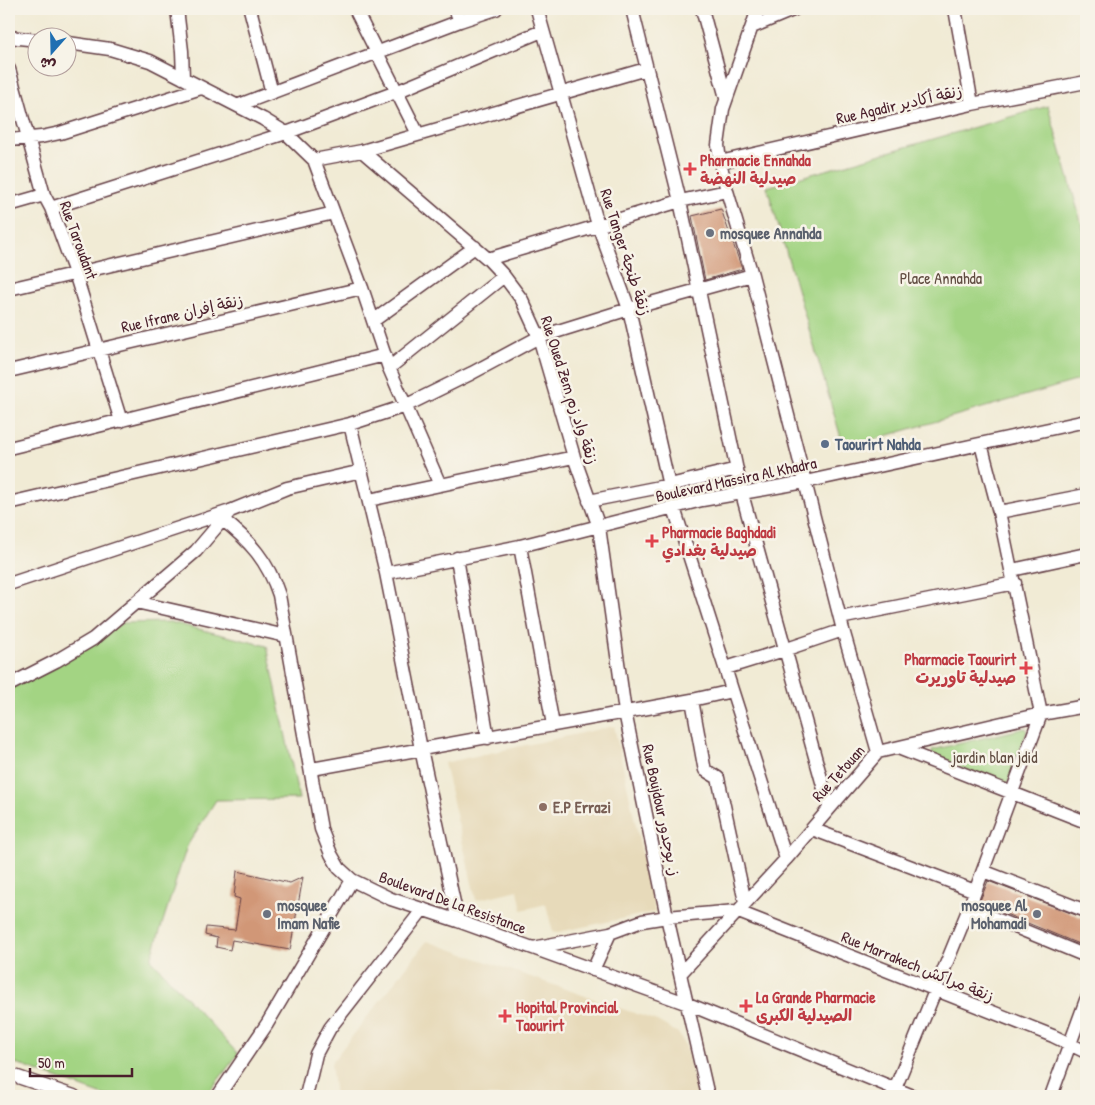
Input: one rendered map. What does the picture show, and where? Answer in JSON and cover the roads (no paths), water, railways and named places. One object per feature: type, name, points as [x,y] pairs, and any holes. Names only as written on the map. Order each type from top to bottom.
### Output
[{"type":"street","points":[[177,9],[183,78]]},
{"type":"street","points":[[355,9],[418,134]]},
{"type":"street","points":[[239,105],[377,54],[458,15],[496,9]]},
{"type":"street","name":"Rue Tanger زنقة طنجة","points":[[537,9],[598,225],[629,309],[674,508],[786,859]]},
{"type":"street","points":[[632,9],[680,201],[742,494],[828,807]]},
{"type":"street","points":[[702,9],[726,98]]},
{"type":"street","points":[[758,9],[726,98],[719,131],[720,162],[752,275],[842,624],[878,752]]},
{"type":"street","points":[[752,27],[795,9]]},
{"type":"street","points":[[956,9],[972,104]]},
{"type":"street","points":[[253,10],[272,93]]},
{"type":"street","points":[[51,208],[286,133],[396,92],[542,30]]},
{"type":"street","points":[[9,37],[28,39]]},
{"type":"street","points":[[78,45],[110,50],[150,61],[201,88],[239,105],[286,133],[314,160],[362,288],[389,368],[440,485]]},
{"type":"street","points":[[314,160],[362,151],[646,69]]},
{"type":"street","name":"Rue Taroudant","points":[[10,75],[44,195],[51,208],[75,273],[121,421]]},
{"type":"street","name":"Rue Agadir زنقة أكادير","points":[[720,162],[972,104],[1086,82]]},
{"type":"street","points":[[9,140],[41,138],[201,88]]},
{"type":"street","name":"Rue Oued Zem زنقة واد زم","points":[[362,151],[488,259],[522,300],[539,337],[574,457],[599,527]]},
{"type":"street","points":[[488,259],[680,201],[727,191]]},
{"type":"street","points":[[9,205],[44,195]]},
{"type":"street","points":[[9,289],[334,213]]},
{"type":"street","points":[[373,321],[475,247]]},
{"type":"street","points":[[9,503],[350,424],[405,406],[539,337],[629,309],[752,275]]},
{"type":"street","points":[[389,368],[504,276]]},
{"type":"street","name":"Rue Ifrane زنقة إفران","points":[[9,371],[362,288]]},
{"type":"street","points":[[9,448],[385,356]]},
{"type":"street","name":"Boulevard Massira Al Khadra","points":[[386,573],[520,546],[702,500],[805,482],[1086,421]]},
{"type":"street","points":[[350,424],[386,573],[458,921]]},
{"type":"street","points":[[893,1092],[969,908],[1041,714],[1015,583],[981,444]]},
{"type":"street","points":[[369,500],[574,457]]},
{"type":"street","points":[[589,501],[737,469]]},
{"type":"street","points":[[9,584],[134,542],[226,515],[287,488],[362,471]]},
{"type":"street","points":[[999,512],[1086,495]]},
{"type":"street","points":[[9,685],[56,661],[93,639],[196,551],[226,515]]},
{"type":"street","name":"Boulevard De La Resistance","points":[[226,515],[270,570],[280,595],[286,636],[312,769],[321,830],[339,868],[352,880],[391,899],[458,921],[688,1004],[893,1092],[913,1096]]},
{"type":"street","name":"Rue Boujdour ز. بوجدور","points":[[599,527],[625,712],[667,917],[708,1096]]},
{"type":"street","points":[[520,546],[553,725]]},
{"type":"street","points":[[1012,570],[1086,554]]},
{"type":"street","points":[[457,558],[488,738]]},
{"type":"street","points":[[726,668],[784,650],[842,624],[1015,583]]},
{"type":"street","points":[[136,602],[286,636]]},
{"type":"street","points":[[312,769],[488,738],[732,691]]},
{"type":"street","points":[[534,948],[610,932],[627,925],[667,917],[741,907],[718,778],[705,770],[692,700]]},
{"type":"street","name":"Rue Tetouan","points":[[680,974],[786,859],[828,807],[878,752],[1041,714],[1086,706]]},
{"type":"street","points":[[898,748],[1086,822]]},
{"type":"street","points":[[812,828],[975,891]]},
{"type":"street","points":[[983,871],[1086,911]]},
{"type":"street","points":[[218,1096],[267,1024],[352,880]]},
{"type":"street","name":"Rue Marrakech زنقة مراكش","points":[[741,907],[935,991],[1053,1036],[1070,1046],[1086,1052]]},
{"type":"street","points":[[969,908],[1086,956]]},
{"type":"street","points":[[306,1096],[316,1054],[330,1028],[423,909]]},
{"type":"street","points":[[593,970],[610,932]]},
{"type":"street","points":[[1051,1096],[1086,1000]]},
{"type":"street","points":[[9,1074],[74,1096]]},
{"type":"place","name":"Pharmacie Ennahda صيدلية النهضة","points":[[690,169]]},
{"type":"place","name":"mosquee Annahda","points":[[710,233]]},
{"type":"place","name":"Taourirt Nahda","points":[[825,444]]},
{"type":"place","name":"Pharmacie Baghdadi صيدلية بغدادي","points":[[652,541]]},
{"type":"place","name":"Pharmacie Taourirt صيدلية تاوريرت","points":[[1026,668]]},
{"type":"place","name":"E.P Errazi","points":[[543,807]]},
{"type":"place","name":"mosquee Imam Nafie","points":[[267,914]]},
{"type":"place","name":"mosquee Al Mohamadi","points":[[1037,914]]},
{"type":"place","name":"La Grande Pharmacie الصيدلية الكبرى","points":[[746,1006]]},
{"type":"place","name":"Hopital Provincial Taourirt","points":[[505,1016]]},
{"type":"park label","name":"Place Annahda","points":[[941,278]]},
{"type":"park label","name":"jardin blan jdid","points":[[995,757]]}]
